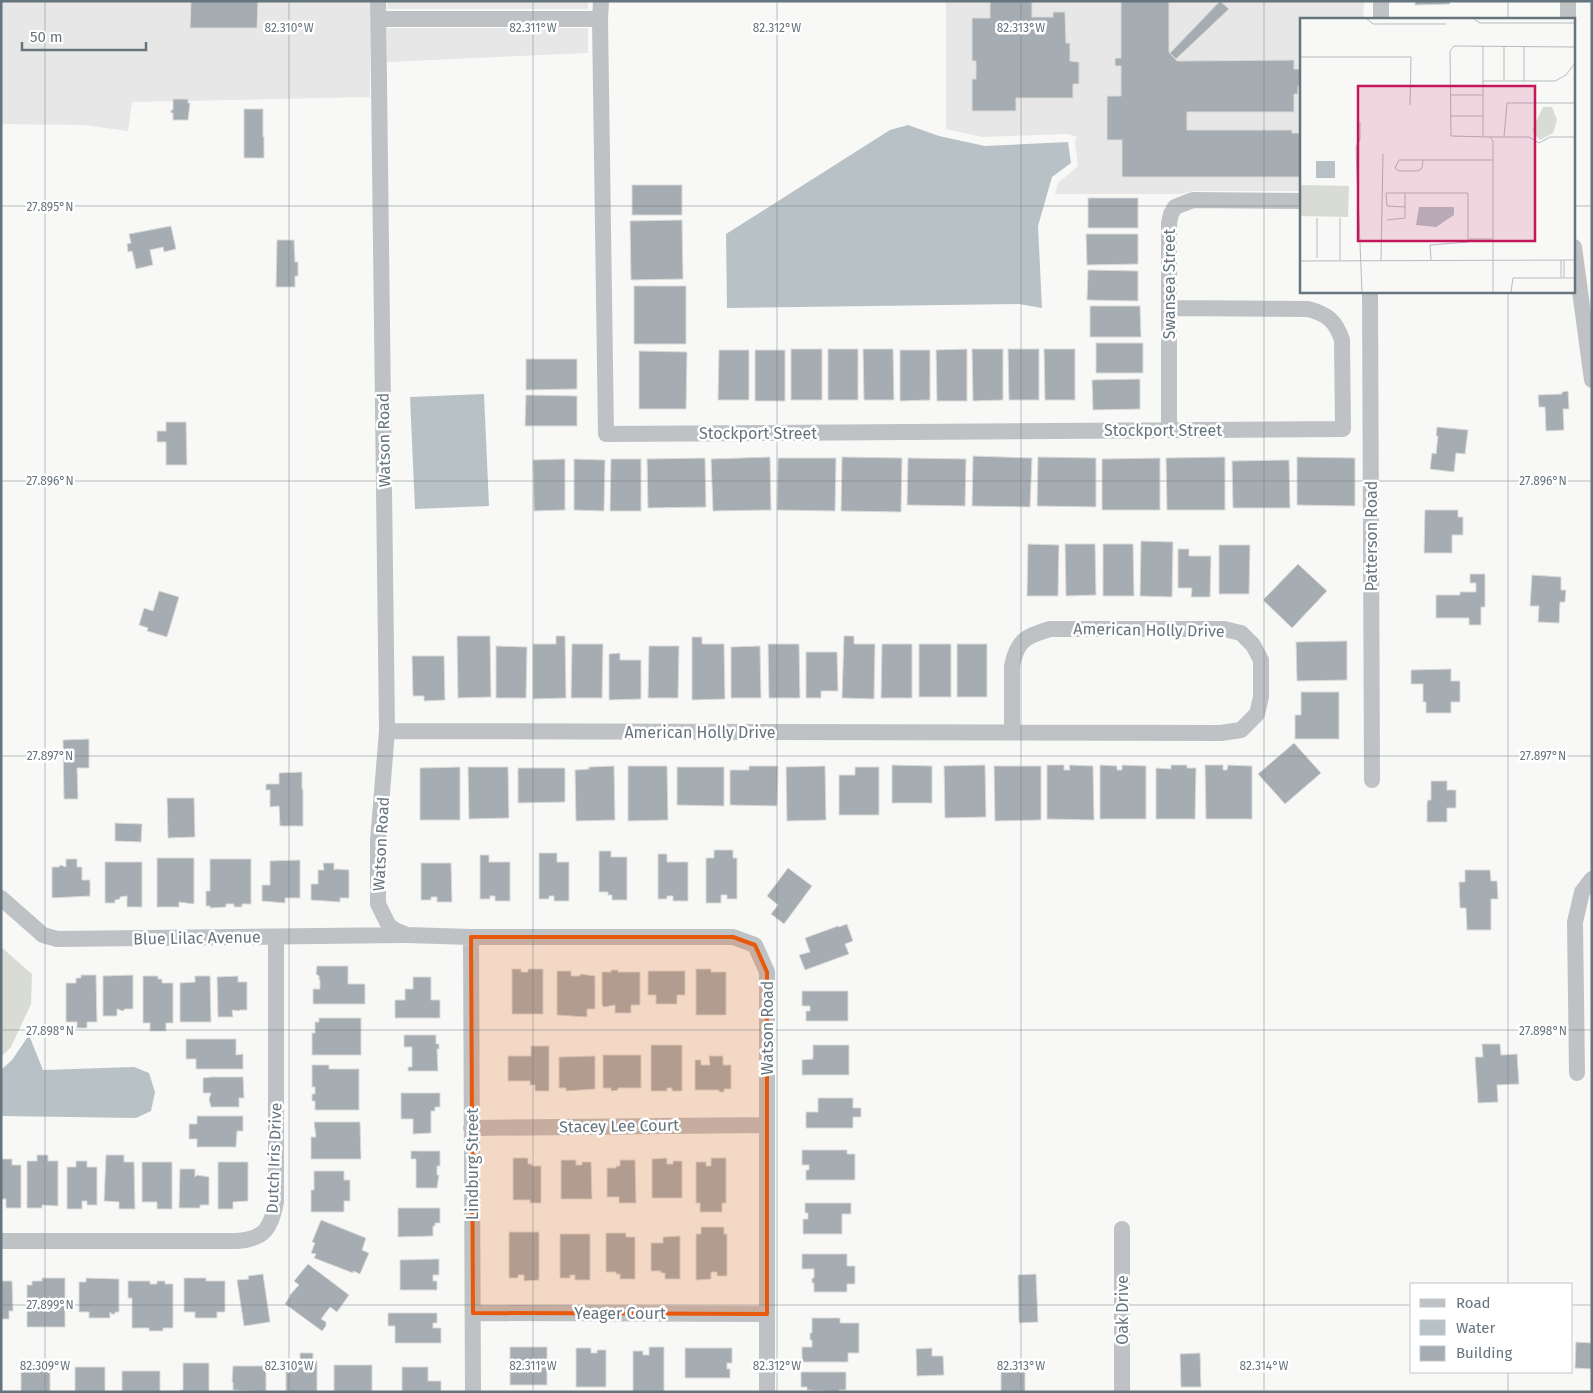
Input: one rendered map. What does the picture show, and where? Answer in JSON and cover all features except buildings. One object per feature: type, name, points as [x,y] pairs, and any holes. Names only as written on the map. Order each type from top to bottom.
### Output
[{"type":"street","name":"Watson Road","points":[[378,1],[387,731],[378,841],[378,904],[389,926],[407,935],[471,937],[734,937],[755,945],[767,972],[767,1392]]},
{"type":"street","name":"Stockport Street","points":[[601,1],[606,434],[1342,429],[1342,340],[1339,329],[1331,319],[1320,312],[1308,309],[1169,308]]},
{"type":"street","points":[[1381,1],[1381,18]]},
{"type":"street","points":[[1568,1],[1568,18]]},
{"type":"street","points":[[378,19],[600,19]]},
{"type":"street","name":"Swansea Street","points":[[1169,430],[1169,223],[1171,214],[1176,207],[1193,200],[1300,201]]},
{"type":"street","points":[[1576,263],[1592,380]]},
{"type":"street","name":"Patterson Road","points":[[1370,292],[1372,780]]},
{"type":"street","name":"American Holly Drive","points":[[387,731],[1221,733],[1241,730],[1257,714],[1261,697],[1261,660],[1253,646],[1241,633],[1224,629],[1050,629],[1021,641],[1014,655],[1012,666],[1012,732]]},
{"type":"street","points":[[1577,1073],[1576,922],[1582,892],[1592,879]]},
{"type":"street","name":"Blue Lilac Avenue","points":[[1,898],[43,935],[57,939],[407,935]]},
{"type":"street","name":"Dutch Iris Drive","points":[[1,1242],[237,1241],[251,1240],[264,1232],[272,1220],[276,1202],[276,937]]},
{"type":"street","name":"Lindburg Street","points":[[471,937],[474,1392]]},
{"type":"street","name":"Stacey Lee Court","points":[[472,1128],[767,1125]]},
{"type":"street","name":"Oak Drive","points":[[1122,1229],[1122,1392]]},
{"type":"street","name":"Yeager Court","points":[[473,1313],[767,1314]]},
{"type":"highlighted area","points":[[471,937],[733,937],[755,945],[767,972],[767,1314],[473,1313]]},
{"type":"shaded area","points":[[1,1],[370,1],[370,97],[132,102],[128,131],[84,125],[1,124]]},
{"type":"shaded area","points":[[387,1],[588,1],[588,9],[387,9]]},
{"type":"shaded area","points":[[946,1],[1364,1],[1363,18],[1300,18],[1300,191],[1193,191],[1181,194],[1055,194],[1058,183],[1078,166],[1075,141],[1077,137],[1068,134],[982,137],[946,129]]},
{"type":"shaded area","points":[[387,28],[588,28],[588,53],[387,62]]},
{"type":"shaded area","points":[[1,947],[32,974],[31,1004],[11,1047],[1,1057]]},
{"type":"water","points":[[908,125],[939,136],[985,146],[1068,142],[1071,163],[1052,177],[1038,226],[1042,308],[1019,304],[727,308],[726,234],[890,130]]},
{"type":"water","points":[[484,394],[489,506],[415,509],[410,397]]},
{"type":"water","points":[[29,1035],[43,1070],[134,1067],[149,1073],[155,1092],[151,1111],[136,1118],[1,1116],[1,1070],[12,1060]]}]
